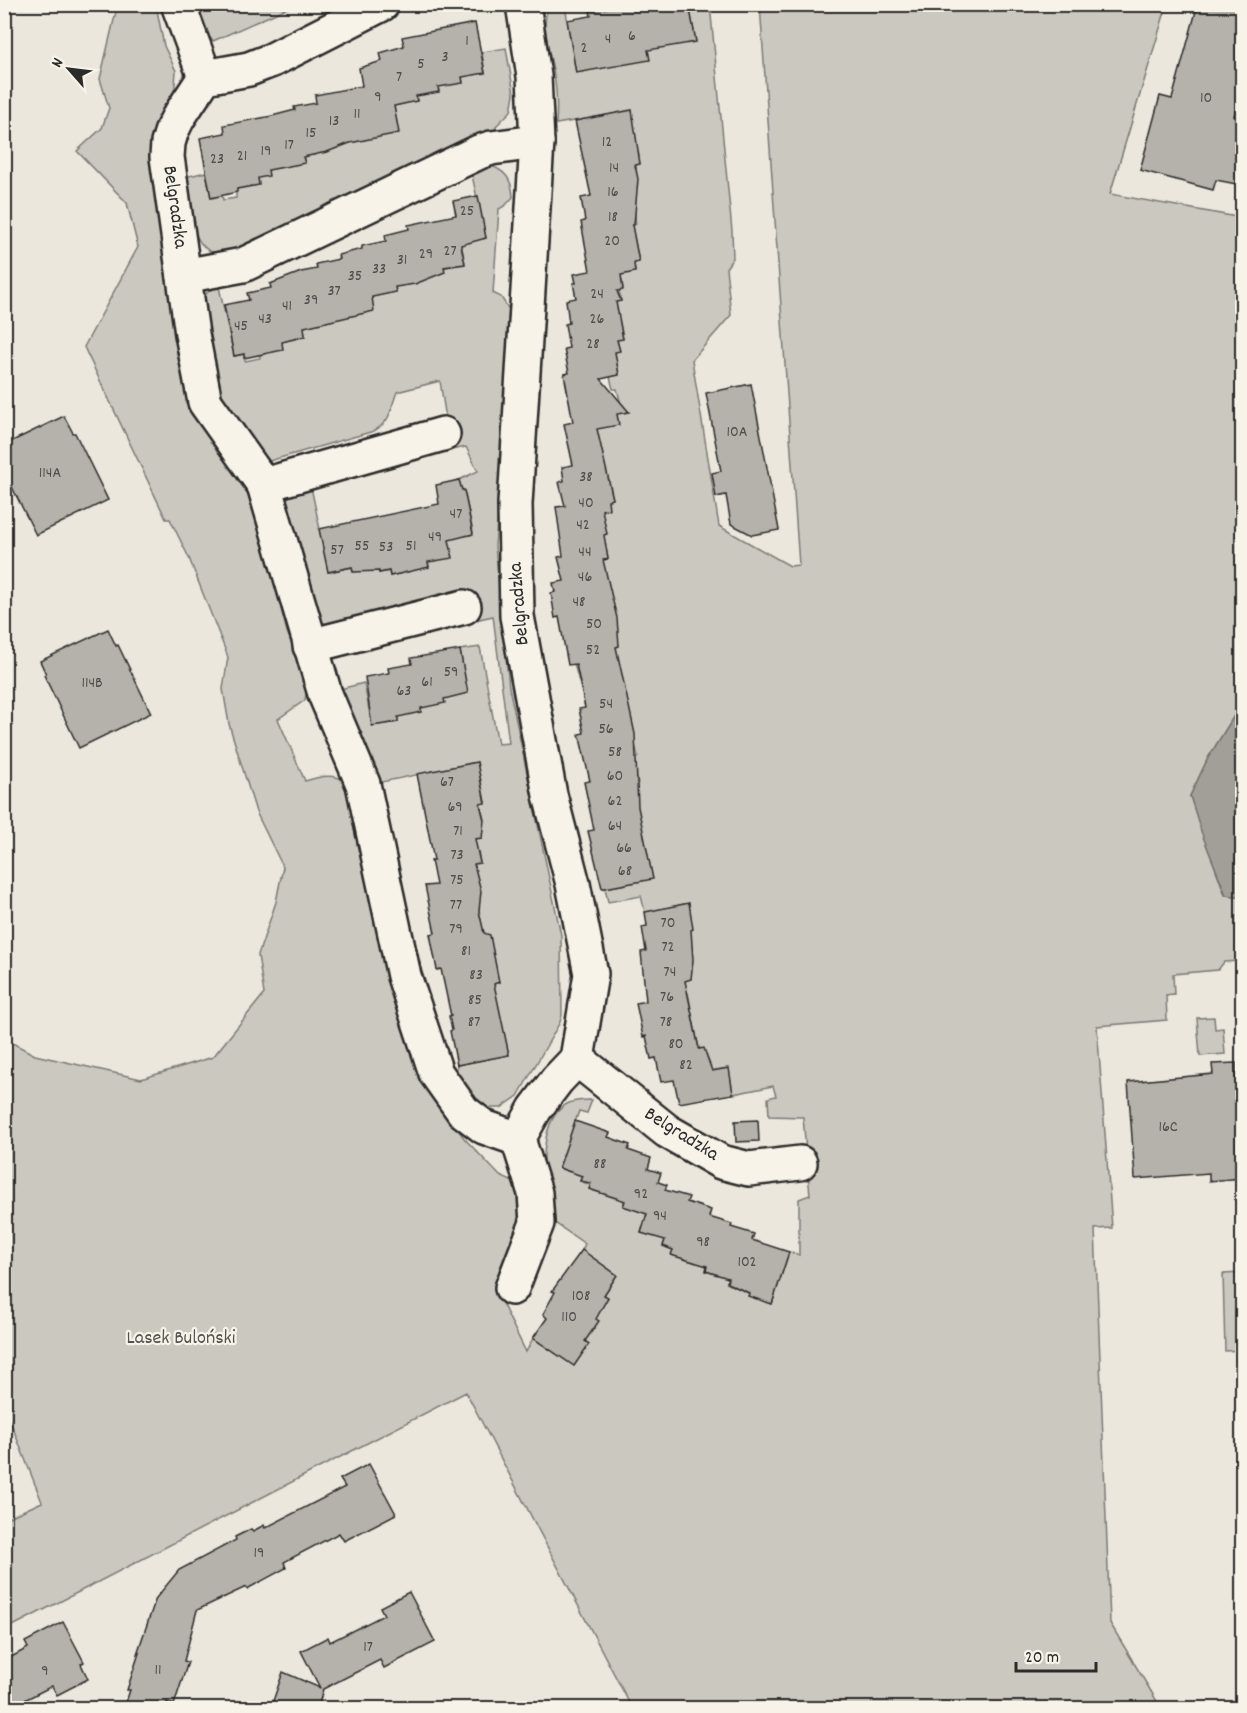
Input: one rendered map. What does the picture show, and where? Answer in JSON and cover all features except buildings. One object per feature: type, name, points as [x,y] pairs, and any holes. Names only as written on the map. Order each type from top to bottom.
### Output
[{"type":"street","points":[[178,4],[205,77],[249,69],[272,60],[382,4]]},
{"type":"street","name":"Belgradzka","points":[[523,4],[534,76],[537,142],[515,504],[517,616],[550,795],[573,884],[591,974],[577,1059],[667,1131],[722,1162],[749,1169],[800,1163]]},
{"type":"street","name":"Belgradzka","points":[[205,77],[178,118],[168,142],[168,173],[192,334],[205,402],[264,485],[325,694],[363,784],[404,976],[436,1073],[463,1111],[484,1127],[518,1139]]},
{"type":"street","name":"Belgradzka","points":[[184,276],[243,265],[423,181],[479,152],[491,148],[537,142]]},
{"type":"street","points":[[264,485],[443,434]]},
{"type":"street","points":[[310,646],[464,607]]},
{"type":"street","points":[[512,1288],[537,1223],[535,1193],[518,1139],[535,1109],[557,1080],[577,1059]]},
{"type":"green space","name":"Lasek Buloński","points":[[156,5],[164,46],[176,71],[174,97],[223,450],[255,507],[287,632],[308,683],[305,700],[278,719],[305,781],[328,776],[351,782],[424,1083],[464,1138],[500,1176],[518,1184],[520,1230],[495,1289],[526,1352],[533,1338],[573,1365],[589,1344],[585,1341],[594,1318],[608,1298],[604,1295],[617,1275],[582,1250],[585,1244],[555,1223],[545,1178],[544,1158],[546,1136],[554,1116],[561,1108],[572,1102],[592,1100],[587,1113],[579,1111],[559,1168],[570,1172],[583,1172],[580,1181],[591,1185],[589,1189],[613,1197],[626,1196],[623,1206],[648,1209],[641,1233],[652,1236],[654,1233],[666,1237],[663,1246],[673,1250],[672,1255],[696,1263],[708,1262],[706,1271],[717,1275],[730,1274],[727,1283],[772,1304],[789,1252],[799,1255],[799,1199],[810,1195],[803,1117],[769,1116],[768,1098],[776,1096],[773,1086],[733,1094],[731,1082],[727,1082],[728,1068],[709,1071],[699,1049],[688,993],[684,993],[682,981],[691,979],[689,904],[645,912],[641,896],[608,902],[605,888],[647,880],[651,870],[628,785],[638,783],[629,761],[638,757],[636,748],[632,748],[621,688],[625,686],[582,693],[574,664],[619,646],[599,561],[608,559],[606,548],[602,548],[602,510],[608,500],[613,499],[607,473],[601,462],[604,459],[576,433],[617,414],[622,408],[617,389],[613,389],[610,377],[619,375],[611,352],[619,351],[617,340],[623,339],[618,315],[612,303],[621,301],[619,291],[623,289],[621,275],[635,272],[634,263],[639,262],[634,237],[628,226],[636,224],[636,165],[640,164],[631,111],[556,124],[556,86],[545,22],[549,5],[565,5],[576,73],[587,71],[587,67],[599,65],[601,69],[601,64],[647,45],[696,42],[689,5],[710,5],[732,231],[733,258],[726,268],[731,315],[692,360],[719,526],[790,566],[799,565],[760,5],[1167,5],[1110,194],[1242,218],[1242,582],[1240,606],[1242,614],[1242,703],[1208,758],[1190,796],[1225,895],[1242,897],[1242,967],[1239,961],[1224,962],[1218,970],[1173,974],[1174,994],[1166,995],[1167,1020],[1097,1026],[1112,1228],[1095,1229],[1110,1623],[1161,1708],[632,1708],[466,1392],[5,1630],[5,1519],[42,1502],[5,1408],[5,1039],[35,1055],[141,1079],[213,1057],[264,994],[258,955],[276,902],[283,867],[256,812],[229,724],[223,689],[228,657],[189,558],[170,519],[166,519],[84,347],[138,247],[127,203],[77,151],[102,128],[109,108],[100,79],[117,7]]},
{"type":"green space","points":[[192,5],[294,5],[213,41],[196,23]]},
{"type":"green space","points":[[506,48],[514,94],[511,111],[496,126],[496,131],[247,249],[219,254],[209,251],[201,244],[189,211],[185,177],[206,172],[211,197],[222,195],[223,200],[236,198],[236,188],[259,185],[258,178],[268,170],[305,163],[305,156],[314,155],[314,151],[328,152],[328,147],[398,133],[394,106],[417,101],[416,96],[439,92],[438,87],[463,83],[462,77],[485,73],[482,52]]},
{"type":"green space","points":[[488,165],[507,176],[513,197],[499,209],[493,293],[501,297],[510,311],[503,450],[495,546],[509,687],[561,935],[562,1015],[560,1022],[518,1096],[501,1108],[486,1108],[479,1105],[457,1082],[457,1065],[509,1055],[490,984],[499,982],[483,933],[471,865],[480,863],[478,851],[474,851],[472,840],[482,837],[480,804],[485,802],[480,777],[474,763],[377,783],[340,689],[364,683],[372,726],[398,722],[397,716],[421,712],[421,707],[465,690],[465,694],[467,693],[460,650],[480,647],[498,744],[509,743],[493,616],[475,620],[471,595],[337,627],[320,622],[285,503],[292,494],[311,487],[329,572],[352,567],[354,572],[378,567],[379,573],[389,571],[390,576],[415,570],[426,564],[429,568],[428,562],[438,560],[437,557],[449,538],[471,535],[473,532],[464,490],[459,480],[478,471],[466,447],[451,450],[440,381],[397,392],[388,418],[374,431],[269,461],[262,460],[216,395],[201,310],[206,294],[218,282],[234,356],[244,354],[245,361],[260,358],[259,347],[283,350],[281,342],[305,337],[304,327],[373,311],[372,297],[396,292],[395,287],[417,283],[442,268],[465,263],[461,244],[483,235],[484,239],[486,238],[471,171]]},
{"type":"green space","points":[[1214,1017],[1215,1029],[1223,1028],[1225,1054],[1200,1056],[1197,1018]]},
{"type":"green space","points":[[1242,1273],[1242,1350],[1225,1351],[1223,1274]]},
{"type":"shaded area","points":[[1242,703],[1242,897],[1226,895],[1190,796],[1208,758]]}]
